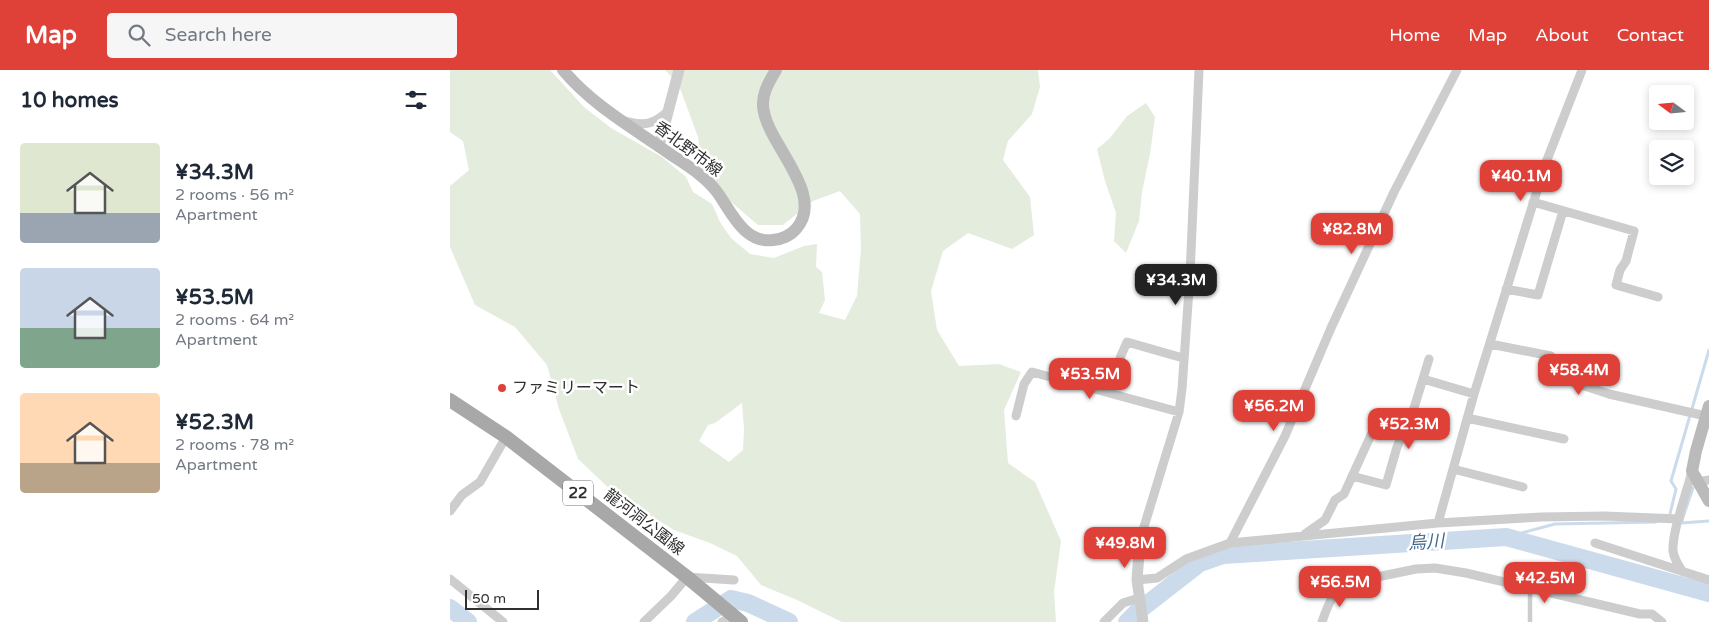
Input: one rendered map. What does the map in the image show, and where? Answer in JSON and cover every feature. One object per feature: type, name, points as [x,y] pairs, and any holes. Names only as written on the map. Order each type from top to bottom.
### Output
[{"type":"main road","name":"香北野市線","points":[[563,70],[586,94],[698,174],[714,188],[726,204],[733,218],[753,236],[768,241],[784,238],[793,233],[800,225],[806,201],[796,175],[775,138],[764,113],[764,96],[776,70]]},
{"type":"main road","name":"龍河洞公園線","points":[[450,400],[506,437],[687,577],[732,619]]},
{"type":"main road","points":[[1708,411],[1696,451],[1700,478],[1709,501]]},
{"type":"street","points":[[658,146],[679,70]]},
{"type":"street","points":[[1143,622],[1137,580],[1140,540],[1179,412],[1182,389],[1190,275],[1199,70]]},
{"type":"street","points":[[1230,543],[1285,436],[1331,328],[1394,192],[1457,70]]},
{"type":"street","points":[[1438,523],[1474,394],[1533,202],[1545,165],[1582,70]]},
{"type":"street","points":[[620,120],[637,124],[653,123],[668,111]]},
{"type":"street","points":[[1533,202],[1634,231],[1626,261],[1620,270],[1616,285],[1658,297]]},
{"type":"street","points":[[1506,289],[1538,295],[1563,211]]},
{"type":"street","points":[[1120,358],[1127,342],[1183,358]]},
{"type":"street","points":[[1490,344],[1551,356],[1548,374],[1610,394],[1691,413],[1708,411]]},
{"type":"street","points":[[1352,476],[1386,485],[1397,447],[1414,408],[1429,359]]},
{"type":"street","points":[[1016,416],[1024,384],[1032,372],[1179,412]]},
{"type":"street","points":[[1423,379],[1474,394]]},
{"type":"street","points":[[1302,536],[1325,520],[1335,500],[1344,494],[1382,414]]},
{"type":"street","points":[[1467,418],[1564,439]]},
{"type":"street","points":[[450,511],[462,495],[480,482],[506,437]]},
{"type":"street","points":[[1453,468],[1523,487]]},
{"type":"street","points":[[1683,572],[1677,564],[1673,552],[1674,540],[1679,519],[1700,478]]},
{"type":"street","points":[[1137,580],[1156,578],[1186,559],[1230,543],[1438,523],[1541,517],[1605,516],[1679,519]]},
{"type":"street","points":[[1594,543],[1709,580]]},
{"type":"street","points":[[1322,622],[1334,592],[1343,584],[1416,569],[1435,568],[1466,573],[1640,614],[1652,614],[1662,622]]},
{"type":"street","points":[[644,622],[671,596],[687,577],[734,580]]},
{"type":"street","points":[[450,579],[503,622]]},
{"type":"street","points":[[1104,622],[1123,602],[1139,598]]},
{"type":"lane","points":[[1530,588],[1530,622]]},
{"type":"shaded area","points":[[450,70],[550,70],[584,107],[611,128],[662,157],[686,177],[693,192],[712,204],[720,222],[731,238],[750,254],[774,258],[804,246],[817,244],[816,267],[822,272],[825,300],[819,313],[845,320],[857,296],[861,249],[860,214],[840,191],[813,201],[783,225],[758,225],[731,202],[702,170],[698,137],[678,83],[665,70],[1038,70],[1040,87],[1032,114],[1008,141],[1003,160],[1030,197],[1034,235],[1012,249],[968,233],[943,251],[931,291],[937,330],[959,366],[999,364],[1021,372],[1004,410],[1008,463],[1035,482],[1061,541],[1054,592],[1056,622],[842,622],[761,585],[737,556],[710,543],[674,530],[614,493],[578,459],[559,409],[547,365],[515,327],[475,305],[450,247],[450,186],[469,170],[463,141],[450,132]],"holes":[[[742,403],[743,450],[729,462],[699,441],[708,425],[715,423]]]},
{"type":"shaded area","points":[[1146,103],[1155,117],[1139,221],[1126,253],[1114,241],[1116,213],[1097,149],[1110,138],[1127,116]]},
{"type":"waterway","points":[[1670,514],[1676,489],[1671,481],[1709,350]]},
{"type":"waterway","points":[[1693,488],[1681,523],[1709,521]]},
{"type":"waterway","points":[[1506,537],[1555,524],[1656,522]]},
{"type":"waterway","name":"烏川","points":[[1127,622],[1200,563],[1223,555],[1506,537],[1709,593]]},
{"type":"waterway","name":"烏川","points":[[695,622],[731,599],[748,603],[789,622]]},
{"type":"waterway","name":"烏川","points":[[450,608],[468,622]]},
{"type":"place","name":"ファミリーマート","points":[[502,388]]}]
